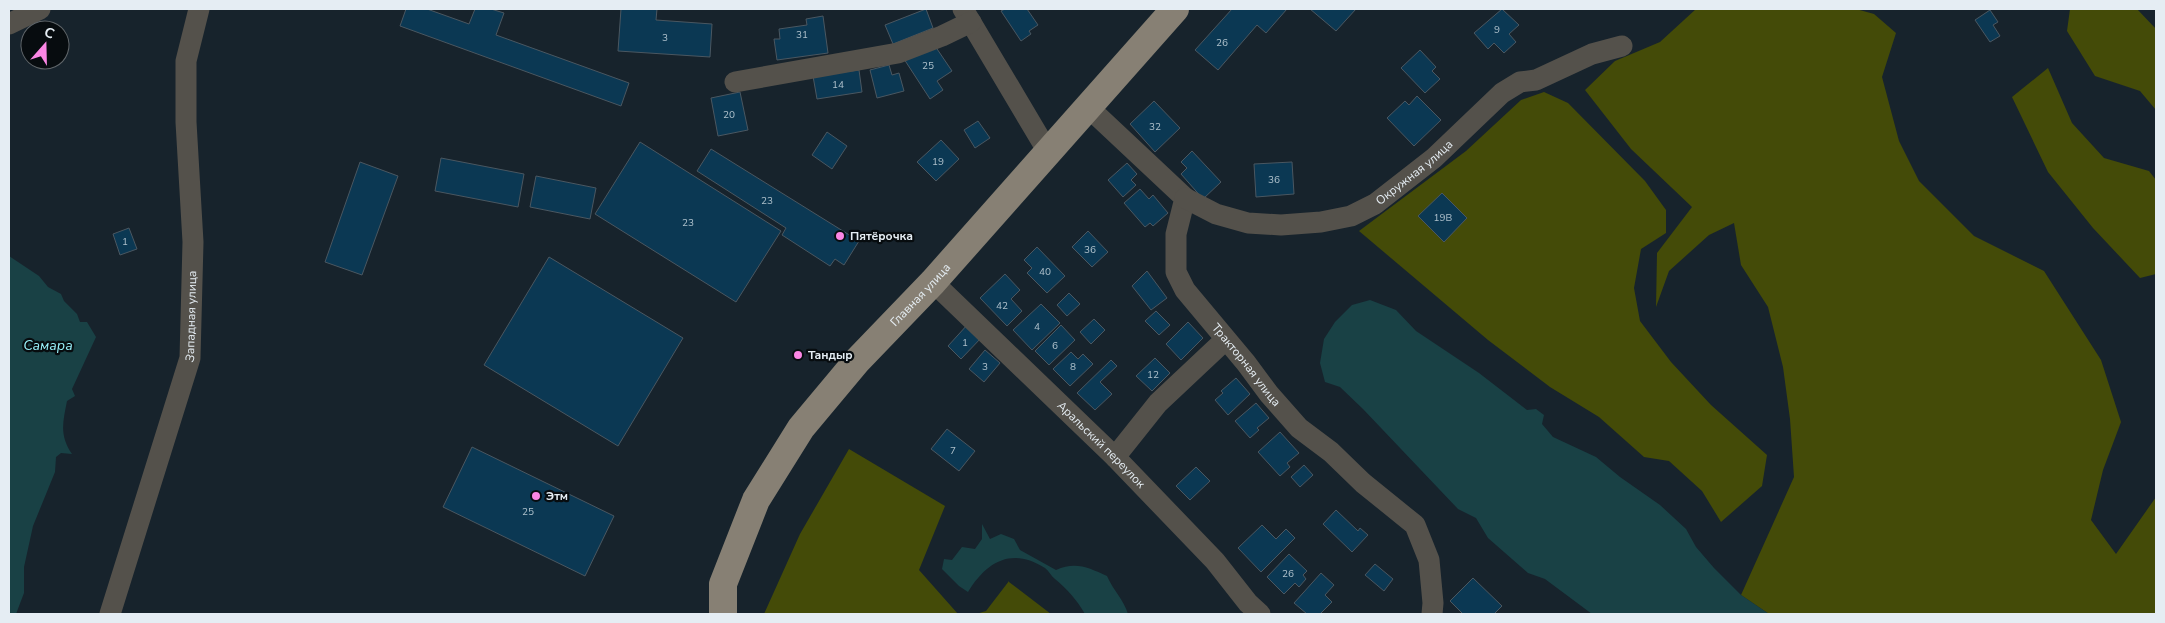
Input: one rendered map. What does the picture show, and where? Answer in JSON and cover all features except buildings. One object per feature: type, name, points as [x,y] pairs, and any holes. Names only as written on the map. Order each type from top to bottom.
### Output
[{"type":"main road","name":"Главная улица","points":[[723,614],[723,584],[756,500],[801,428],[857,361],[933,282],[1175,9]]},
{"type":"street","points":[[9,24],[40,9]]},
{"type":"street","name":"Западная улица","points":[[110,614],[190,358],[193,242],[186,122],[186,61],[199,9]]},
{"type":"street","points":[[735,82],[898,53],[942,36],[967,15],[1048,152]]},
{"type":"street","name":"Окружная улица","points":[[1185,198],[1216,214],[1248,223],[1281,225],[1321,222],[1351,216],[1374,204],[1434,158],[1508,89],[1520,82],[1536,80],[1592,54],[1622,46]]},
{"type":"street","points":[[1088,107],[1185,198]]},
{"type":"street","name":"Тракторная улица","points":[[1185,198],[1176,234],[1176,272],[1185,290],[1299,428],[1331,452],[1363,483],[1415,525],[1429,560],[1433,603],[1432,614]]},
{"type":"street","name":"Аральский переулок","points":[[933,282],[1114,457],[1215,562],[1248,603],[1260,614]]},
{"type":"street","points":[[1114,457],[1158,403],[1225,340]]},
{"type":"street","points":[[708,614],[723,584]]},
{"type":"green space","points":[[1696,9],[1856,9],[1874,14],[1896,33],[1882,77],[1899,141],[1919,181],[1974,236],[2044,271],[2101,360],[2121,422],[2103,470],[2091,520],[2116,554],[2156,497],[2156,614],[1769,614],[1741,595],[1794,477],[1790,419],[1783,367],[1768,307],[1741,265],[1734,223],[1709,235],[1669,271],[1656,307],[1657,253],[1692,207],[1631,149],[1585,90],[1615,61],[1660,42]]},
{"type":"green space","points":[[2070,9],[2137,9],[2156,29],[2156,110],[2140,91],[2095,76],[2067,31]]},
{"type":"green space","points":[[2048,68],[2072,123],[2104,158],[2149,171],[2156,180],[2156,274],[2140,278],[2093,228],[2048,172],[2012,97]]},
{"type":"green space","points":[[1544,92],[1568,103],[1645,181],[1666,210],[1666,233],[1641,249],[1634,288],[1640,321],[1671,362],[1711,405],[1767,455],[1762,486],[1721,522],[1702,491],[1669,461],[1644,457],[1599,417],[1550,387],[1488,340],[1359,231],[1466,151],[1521,100]]},
{"type":"green space","points":[[849,449],[945,506],[919,570],[958,614],[764,614],[800,534]]},
{"type":"green space","points":[[1009,581],[1051,614],[976,614],[986,611]]},
{"type":"water","name":"Самара","points":[[9,256],[39,276],[48,287],[61,294],[64,301],[77,314],[80,322],[87,322],[96,337],[72,389],[75,396],[67,401],[63,428],[65,441],[72,454],[61,453],[56,457],[55,472],[33,526],[24,567],[24,593],[16,614],[9,614]]},
{"type":"water","points":[[1370,300],[1396,310],[1416,331],[1479,373],[1527,410],[1536,409],[1544,415],[1542,424],[1553,437],[1596,457],[1620,477],[1660,505],[1686,529],[1696,547],[1741,595],[1769,614],[1592,614],[1545,579],[1528,573],[1488,538],[1476,518],[1458,509],[1340,387],[1325,382],[1320,363],[1324,339],[1335,322],[1352,305]]},
{"type":"water","points":[[982,524],[990,539],[1001,534],[1014,539],[1020,550],[1056,570],[1063,567],[1076,566],[1088,568],[1107,576],[1128,614],[1085,614],[1072,595],[1046,569],[1022,559],[1011,558],[1001,560],[992,565],[975,581],[968,592],[942,569],[944,559],[952,560],[962,547],[975,549],[982,539]]},
{"type":"place","name":"Пятёрочка","points":[[840,236]]},
{"type":"place","name":"Тандыр","points":[[798,355]]},
{"type":"place","name":"Этм","points":[[536,496]]}]
